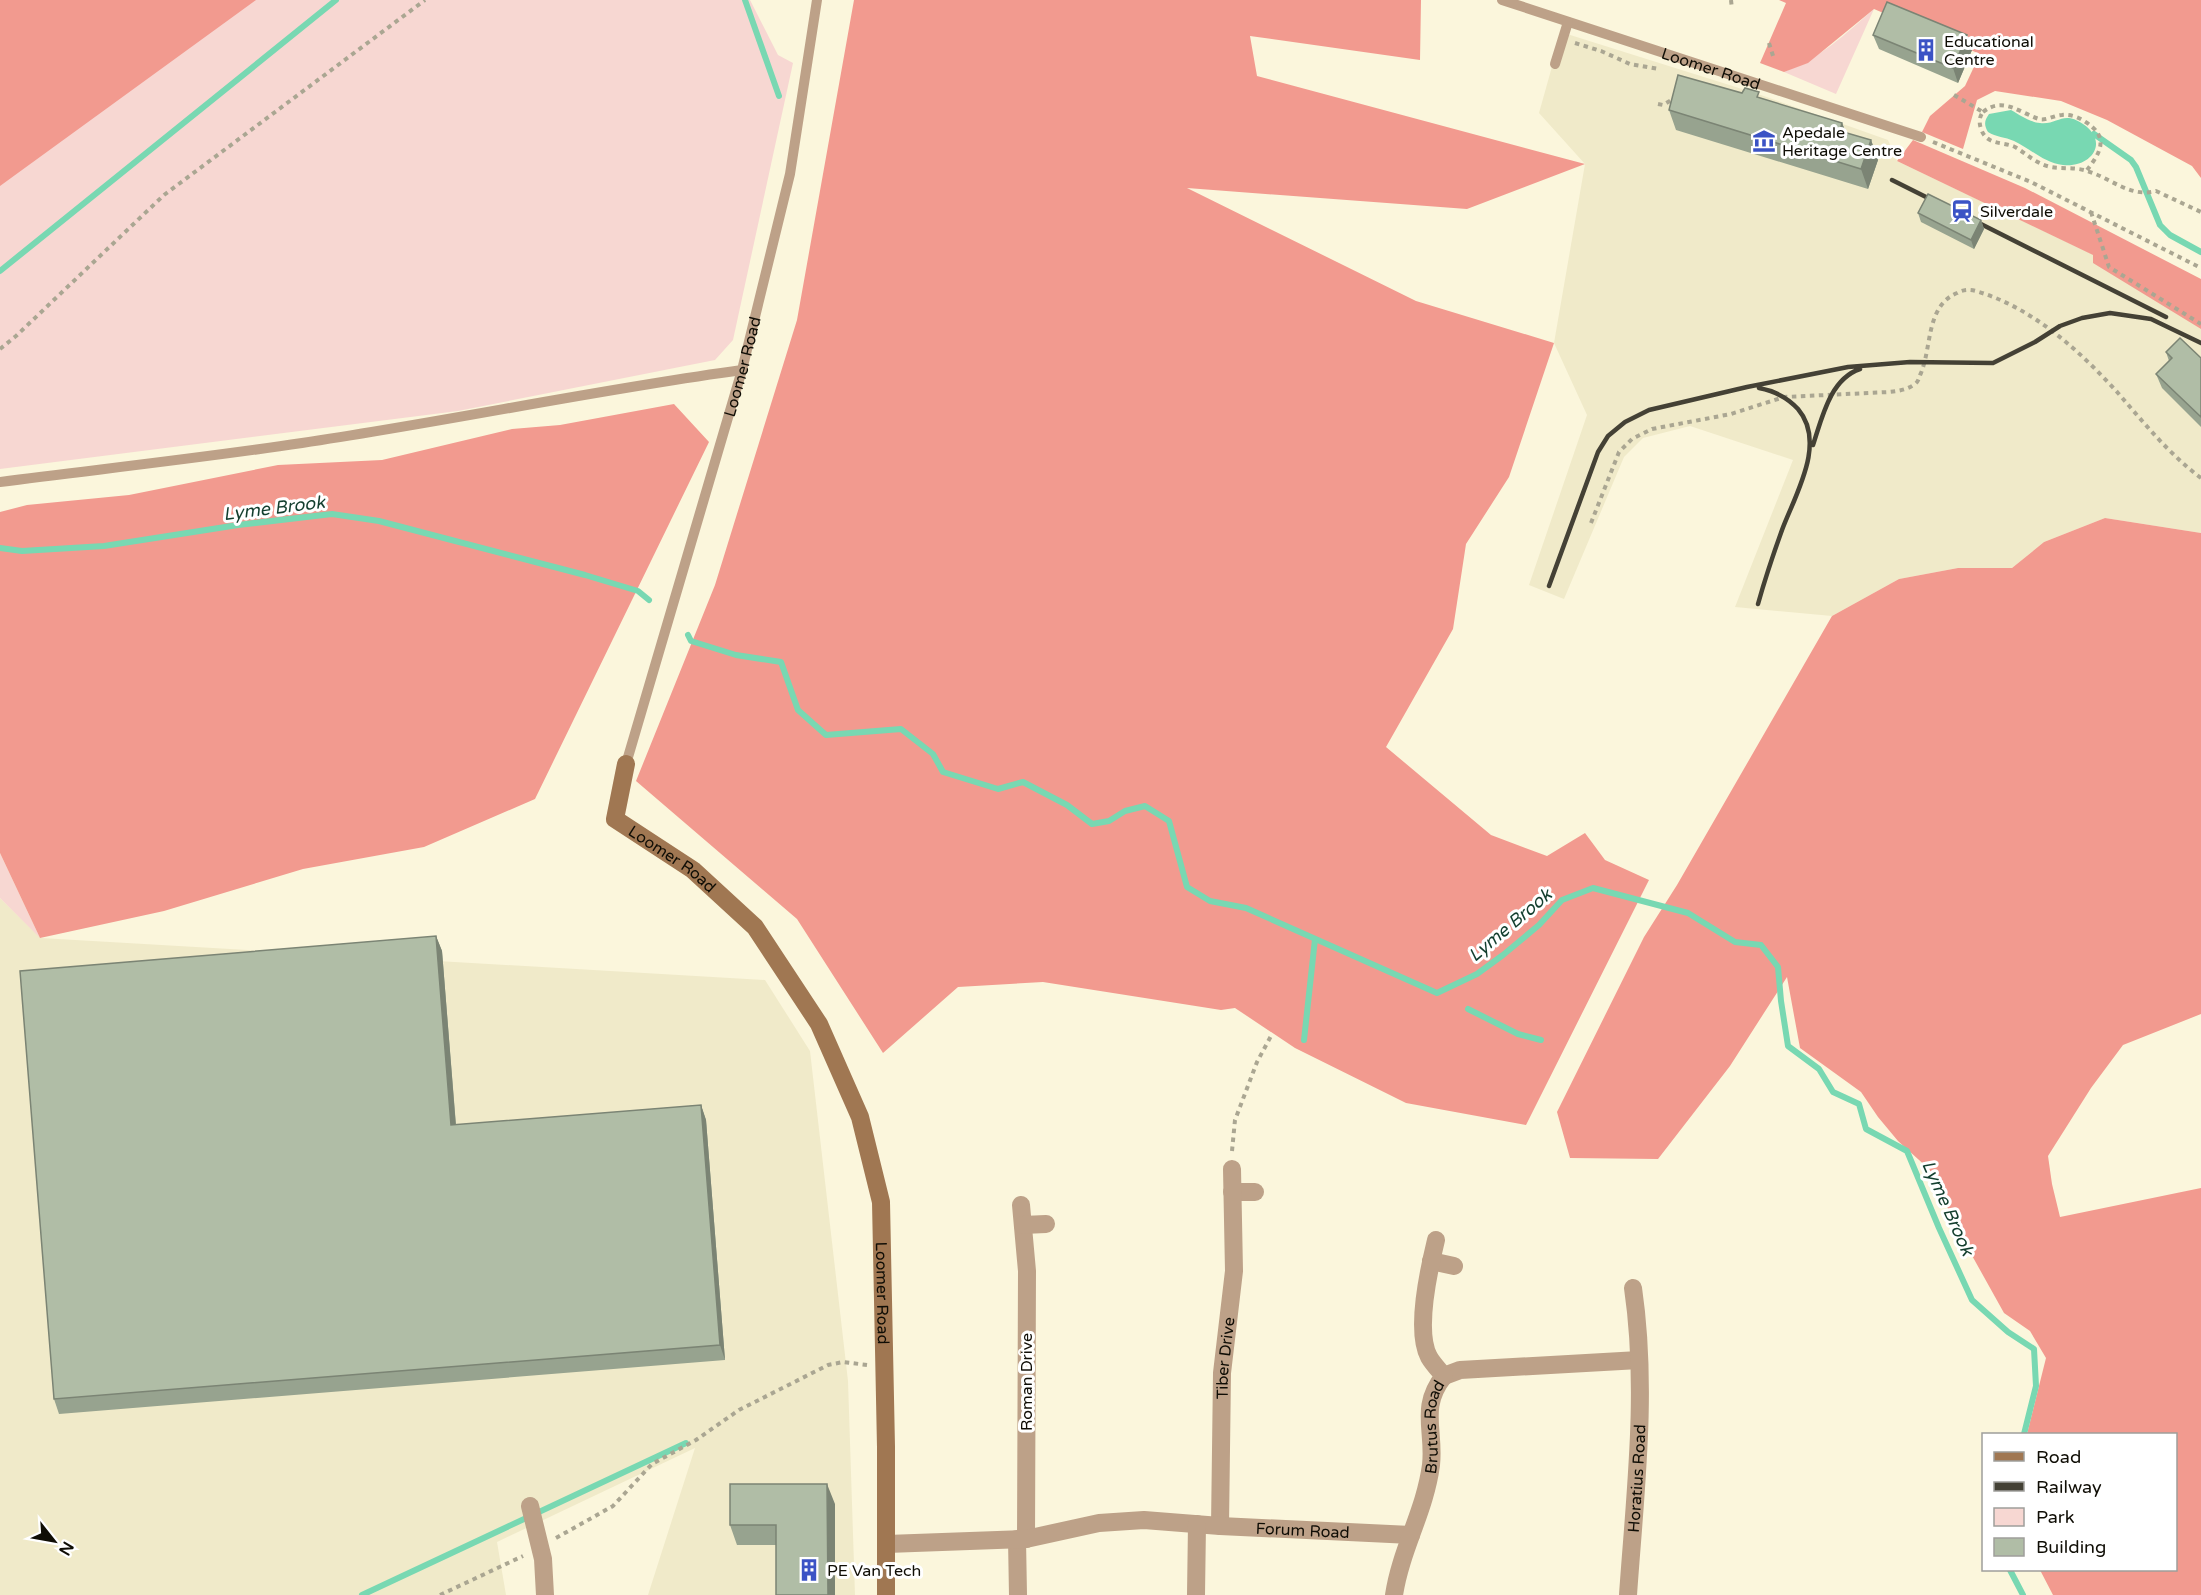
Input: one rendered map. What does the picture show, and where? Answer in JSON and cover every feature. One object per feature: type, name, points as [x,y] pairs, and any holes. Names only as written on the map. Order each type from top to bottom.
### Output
[{"type":"street","name":"Loomer Road","points":[[626,764],[615,819],[693,870],[755,927],[819,1024],[860,1116],[881,1202],[885,1368],[886,1595]]},
{"type":"street","name":"Tiber Drive","points":[[1220,1527],[1222,1372],[1234,1271],[1232,1169]]},
{"type":"street","points":[[1232,1192],[1254,1192]]},
{"type":"street","name":"Roman Drive","points":[[1021,1205],[1027,1271],[1022,1539]]},
{"type":"street","points":[[1023,1225],[1046,1224]]},
{"type":"street","name":"Brutus Road","points":[[1394,1595],[1397,1577],[1427,1494],[1431,1462],[1430,1404],[1434,1388],[1444,1376],[1429,1356],[1424,1333],[1424,1308],[1436,1240]]},
{"type":"street","points":[[1431,1261],[1454,1266]]},
{"type":"street","name":"Horatius Road","points":[[1628,1595],[1638,1454],[1639,1360],[1637,1314],[1633,1288]]},
{"type":"street","points":[[1444,1376],[1460,1370],[1639,1360]]},
{"type":"street","points":[[530,1506],[536,1549],[543,1559],[545,1595]]},
{"type":"street","name":"Forum Road","points":[[887,1544],[1022,1539],[1099,1523],[1144,1520],[1220,1527],[1411,1535]]},
{"type":"street","points":[[1196,1595],[1197,1524]]},
{"type":"street","points":[[1018,1595],[1022,1539]]},
{"type":"lane","name":"Loomer Road","points":[[626,764],[742,370],[790,174],[817,0]]},
{"type":"lane","name":"Loomer Road","points":[[1502,0],[1921,137]]},
{"type":"lane","points":[[1555,64],[1568,22]]},
{"type":"lane","points":[[0,482],[301,443],[471,416],[659,381],[742,370]]},
{"type":"path","points":[[0,349],[164,195],[425,0]]},
{"type":"path","points":[[1731,0],[1732,9]]},
{"type":"path","points":[[1562,40],[1588,46],[1630,64],[1664,70]]},
{"type":"path","points":[[1769,43],[1774,59]]},
{"type":"path","points":[[1658,104],[1669,102],[1680,95]]},
{"type":"path","points":[[1954,95],[1983,112]]},
{"type":"path","points":[[2087,170],[2098,155],[2101,139],[2096,129],[2076,117],[2063,114],[2041,120],[2013,106],[1988,107],[1980,116],[1980,126],[1984,137],[1997,144],[2014,147],[2034,161],[2050,167],[2087,170],[2132,191],[2147,193],[2156,191],[2201,212]]},
{"type":"path","points":[[1921,137],[2031,182],[2201,268]]},
{"type":"path","points":[[2091,211],[2109,267],[2201,324]]},
{"type":"path","points":[[1591,523],[1619,452],[1632,439],[1652,429],[1731,414],[1784,397],[1906,390],[1917,383],[1926,363],[1934,317],[1951,295],[1964,289],[1978,291],[2011,306],[2054,331],[2116,391],[2179,462],[2201,478]]},
{"type":"path","points":[[1232,1169],[1235,1120],[1257,1062],[1271,1036]]},
{"type":"path","points":[[440,1595],[536,1549],[613,1506],[652,1464],[696,1440],[738,1410],[828,1365],[843,1362],[885,1368]]},
{"type":"shaded area","points":[[0,0],[256,0],[0,186]]},
{"type":"shaded area","points":[[854,0],[1421,0],[1420,60],[1250,36],[1257,76],[1585,164],[1467,209],[1187,188],[1416,301],[1554,343],[1509,477],[1466,544],[1453,629],[1386,747],[1491,835],[1547,856],[1585,833],[1605,860],[1649,880],[1526,1125],[1406,1103],[1295,1048],[1235,1008],[1221,1010],[1043,982],[958,987],[883,1053],[797,919],[636,781],[715,585],[797,320]]},
{"type":"shaded area","points":[[1779,0],[2201,0],[2201,178],[2192,166],[2107,120],[2061,101],[1995,91],[1977,100],[1963,149],[1922,132],[1930,116],[1965,86],[1980,54],[1874,9],[1808,63],[1784,72],[1760,63],[1786,3]]},
{"type":"shaded area","points":[[1567,34],[1758,94],[1888,140],[1897,161],[2094,255],[2201,329],[2201,533],[2105,518],[2044,542],[2012,568],[1958,568],[1899,579],[1832,616],[1735,607],[1793,460],[1690,426],[1643,438],[1624,457],[1564,599],[1529,585],[1587,415],[1554,343],[1585,164],[1539,113],[1553,63]]},
{"type":"shaded area","points":[[2011,110],[2028,120],[2040,123],[2065,118],[2076,120],[2091,131],[2095,138],[2094,152],[2089,158],[2073,165],[2056,164],[2014,141],[1988,132],[1985,123],[1989,114]]},
{"type":"shaded area","points":[[1913,140],[2025,188],[2201,279],[2201,329],[2093,263],[2093,255],[1897,161]]},
{"type":"shaded area","points":[[674,404],[709,442],[535,799],[424,847],[303,869],[164,911],[40,938],[0,853],[0,512],[27,505],[129,495],[278,465],[382,460],[512,429],[560,425]]},
{"type":"shaded area","points":[[2105,518],[2201,533],[2201,1014],[2123,1045],[2091,1088],[2048,1156],[2060,1217],[2201,1188],[2201,1595],[2053,1595],[2041,1571],[2177,1571],[2177,1433],[2027,1433],[2046,1358],[2030,1331],[2004,1313],[1960,1234],[1929,1169],[1898,1141],[1861,1092],[1800,1048],[1787,977],[1730,1066],[1658,1159],[1570,1158],[1557,1112],[1644,937],[1677,885],[1832,616],[1899,579],[1958,568],[2012,568],[2044,542]]},
{"type":"shaded area","points":[[0,898],[41,938],[765,980],[810,1051],[848,1381],[855,1595],[648,1595],[695,1448],[497,1542],[506,1595],[0,1595]]},
{"type":"green space","points":[[0,0],[750,0],[778,55],[793,63],[733,340],[715,360],[458,411],[0,469]]},
{"type":"green space","points":[[1874,9],[1836,94],[1784,72],[1821,52]]},
{"type":"green space","points":[[0,853],[40,938],[0,898]]},
{"type":"building","points":[[1887,2],[1967,35],[1953,68],[1873,35]]},
{"type":"building","points":[[1678,75],[1742,93],[1745,88],[1759,92],[1757,97],[1842,123],[1840,131],[1871,140],[1861,169],[1669,110]]},
{"type":"building","points":[[1928,194],[1981,220],[1971,240],[1918,213]]},
{"type":"building","points":[[2180,338],[2201,358],[2201,417],[2156,374],[2172,358],[2166,352]]},
{"type":"building","points":[[436,936],[451,1125],[701,1105],[720,1345],[54,1399],[20,971]]},
{"type":"building","name":"PE Van Tech","points":[[730,1484],[827,1484],[828,1595],[776,1595],[776,1525],[730,1525]]},
{"type":"waterway","points":[[0,271],[336,0]]},
{"type":"waterway","points":[[745,0],[779,96]]},
{"type":"waterway","points":[[2094,134],[2131,160],[2160,225],[2170,235],[2201,252]]},
{"type":"waterway","name":"Lyme Brook","points":[[0,548],[22,551],[104,546],[238,525],[332,514],[379,521],[585,575],[638,591],[649,600]]},
{"type":"waterway","name":"Lyme Brook","points":[[688,635],[691,641],[736,655],[781,662],[798,710],[826,735],[901,729],[933,754],[943,772],[998,789],[1023,782],[1067,805],[1092,824],[1109,821],[1125,811],[1145,806],[1169,821],[1187,887],[1210,901],[1246,908],[1437,993],[1477,974],[1503,955],[1539,925],[1562,900],[1593,888],[1688,913],[1735,942],[1761,945],[1778,967],[1788,1046],[1819,1069],[1833,1092],[1859,1104],[1866,1129],[1907,1151],[1972,1300],[2008,1332],[2034,1349],[2036,1386],[2024,1433]]},
{"type":"waterway","points":[[1304,1040],[1315,939]]},
{"type":"waterway","points":[[1468,1009],[1518,1034],[1541,1040]]},
{"type":"waterway","points":[[362,1595],[686,1443]]},
{"type":"waterway","name":"Lyme Brook","points":[[2011,1571],[2023,1595]]},
{"type":"railway","points":[[1892,180],[1940,204]]},
{"type":"railway","points":[[1967,217],[2166,317]]},
{"type":"railway","points":[[1549,586],[1598,452],[1608,436],[1625,422],[1649,410],[1848,367],[1910,362],[1993,363],[2035,342],[2060,326],[2082,318],[2110,313],[2151,319],[2201,343]]},
{"type":"railway","points":[[1813,445],[1834,390],[1841,381],[1860,369]]},
{"type":"railway","points":[[1758,604],[1779,539],[1806,469],[1810,437],[1806,423],[1790,401],[1759,388]]},
{"type":"place","name":"Educational Centre","points":[[1926,50]]},
{"type":"place","name":"Apedale Heritage Centre","points":[[1764,141]]},
{"type":"place","name":"Silverdale","points":[[1962,211]]},
{"type":"place","name":"PE Van Tech","points":[[809,1570]]}]
